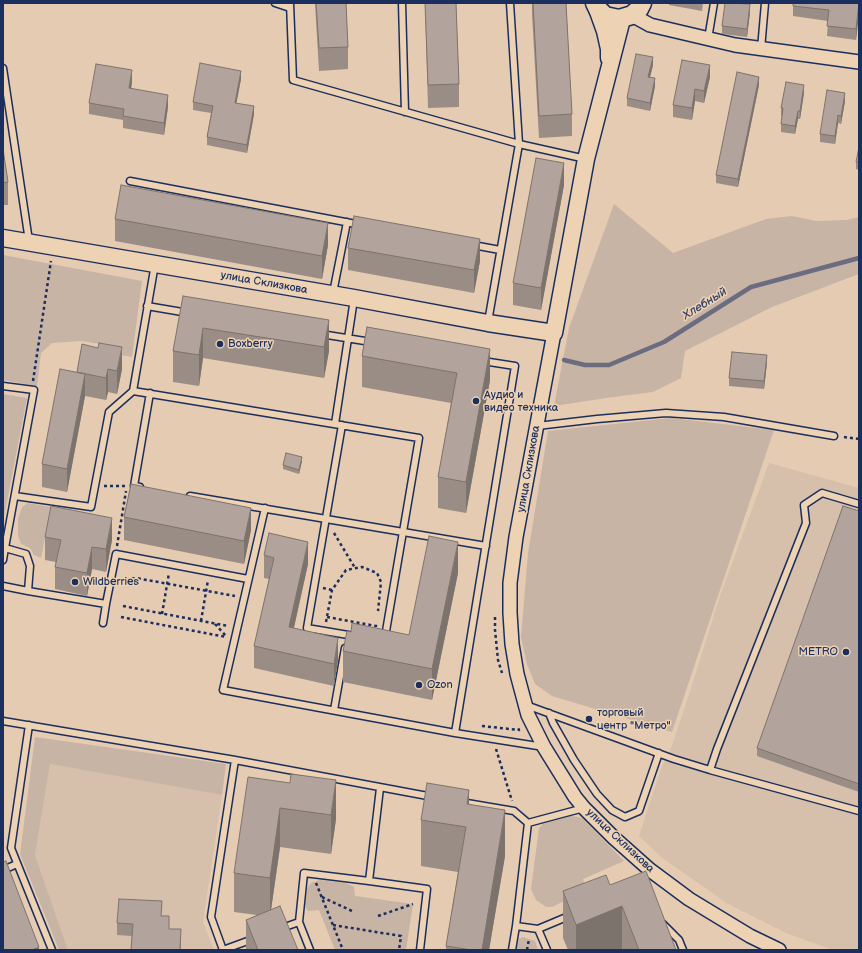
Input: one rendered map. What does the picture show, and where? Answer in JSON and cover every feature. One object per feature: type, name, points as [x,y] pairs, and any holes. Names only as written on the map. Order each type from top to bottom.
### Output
[{"type":"main road","points":[[595,4],[603,14],[609,17],[632,12]]},
{"type":"street","points":[[595,4],[605,31],[609,49],[610,67]]},
{"type":"street","points":[[554,333],[586,159],[610,67],[632,12],[650,25],[708,39],[761,49],[859,62]]},
{"type":"street","name":"улица Склизкова","points":[[3,238],[333,294],[488,323],[554,333],[516,537],[510,583],[512,644],[528,715],[567,785],[584,808],[631,855],[665,881],[709,911],[750,936],[779,950]]},
{"type":"lane","points":[[275,3],[290,5],[293,80],[519,144],[586,159]]},
{"type":"lane","points":[[402,3],[405,112]]},
{"type":"lane","points":[[488,323],[519,144],[510,3]]},
{"type":"lane","points":[[708,39],[714,3]]},
{"type":"lane","points":[[761,49],[765,3]]},
{"type":"lane","points":[[3,68],[29,242]]},
{"type":"lane","points":[[130,181],[370,226]]},
{"type":"lane","points":[[333,294],[347,222]]},
{"type":"lane","points":[[470,244],[500,250]]},
{"type":"lane","points":[[15,496],[91,507],[109,412],[132,391],[155,264]]},
{"type":"lane","points":[[354,298],[326,519],[307,628],[361,637]]},
{"type":"lane","points":[[147,306],[194,314]]},
{"type":"lane","points":[[317,334],[378,344]]},
{"type":"lane","points":[[455,733],[515,366],[477,360]]},
{"type":"lane","points":[[3,386],[34,390],[3,560]]},
{"type":"lane","points":[[132,391],[419,438],[385,641],[380,640]]},
{"type":"lane","points":[[149,489],[134,486],[150,393]]},
{"type":"lane","points":[[537,426],[666,413],[724,417],[834,436]]},
{"type":"lane","points":[[710,770],[806,523],[804,506],[822,493],[859,504]]},
{"type":"lane","points":[[180,494],[486,546]]},
{"type":"lane","points":[[265,508],[223,690],[455,733],[544,746]]},
{"type":"lane","points":[[5,548],[26,554],[30,566],[28,591]]},
{"type":"lane","points":[[103,623],[116,554],[248,579]]},
{"type":"lane","points":[[3,586],[106,604]]},
{"type":"lane","points":[[334,710],[347,635]]},
{"type":"lane","points":[[525,704],[710,770],[859,812]]},
{"type":"lane","points":[[549,713],[574,760],[597,794],[612,810],[625,816],[639,811],[659,753]]},
{"type":"lane","points":[[3,720],[235,760],[440,798]]},
{"type":"lane","points":[[29,725],[11,848],[52,950]]},
{"type":"lane","points":[[235,760],[211,917],[223,950],[257,937]]},
{"type":"lane","points":[[369,882],[380,788]]},
{"type":"lane","points":[[455,801],[514,811],[528,823]]},
{"type":"lane","points":[[528,823],[584,808]]},
{"type":"lane","points":[[512,950],[528,823]]},
{"type":"lane","points":[[3,870],[18,864]]},
{"type":"lane","points":[[310,950],[299,922],[304,873],[427,889],[420,950]]},
{"type":"lane","points":[[516,926],[538,929],[573,915]]},
{"type":"lane","points":[[657,918],[679,940],[683,950]]},
{"type":"lane","points":[[278,930],[299,922]]},
{"type":"lane","points":[[538,929],[547,950]]},
{"type":"path","points":[[32,389],[52,257]]},
{"type":"path","points":[[834,436],[859,439]]},
{"type":"path","points":[[95,486],[127,486],[116,554]]},
{"type":"path","points":[[326,519],[355,568]]},
{"type":"path","points":[[162,614],[170,564]]},
{"type":"path","points":[[377,619],[376,626],[327,617],[332,590],[346,570],[362,566],[377,573],[382,582],[378,611]]},
{"type":"path","points":[[201,621],[209,572]]},
{"type":"path","points":[[110,581],[136,578],[244,598]]},
{"type":"path","points":[[123,606],[237,628]]},
{"type":"path","points":[[496,610],[495,630],[498,660],[502,674]]},
{"type":"path","points":[[121,617],[226,637]]},
{"type":"path","points":[[214,624],[233,644]]},
{"type":"path","points":[[481,725],[518,730],[516,723]]},
{"type":"path","points":[[493,739],[514,811]]},
{"type":"path","points":[[317,875],[315,882],[343,950]]},
{"type":"path","points":[[321,896],[354,912]]},
{"type":"path","points":[[378,916],[413,904]]},
{"type":"path","points":[[333,926],[364,929],[401,936],[399,950]]},
{"type":"path","points":[[527,950],[529,939]]},
{"type":"shaded area","points":[[614,204],[673,253],[766,219],[792,216],[816,221],[847,220],[859,217],[859,274],[772,307],[685,351],[681,378],[653,392],[554,406],[569,328]]},
{"type":"shaded area","points":[[3,255],[142,281],[132,357],[105,352],[100,344],[81,341],[52,343],[41,353],[37,386],[3,380]]},
{"type":"shaded area","points":[[3,394],[27,398],[4,517],[3,517]]},
{"type":"shaded area","points":[[671,418],[774,430],[672,732],[552,696],[535,684],[527,664],[521,637],[528,553],[548,431]]},
{"type":"shaded area","points":[[769,463],[859,488],[859,950],[833,950],[786,933],[728,904],[661,857],[639,836],[661,769],[671,748],[687,701],[720,596]]},
{"type":"shaded area","points":[[28,503],[51,507],[41,558],[34,555],[30,548],[21,544],[18,536],[18,519],[22,507]]},
{"type":"shaded area","points":[[35,737],[226,764],[222,795],[50,764],[35,855],[68,950],[59,950],[20,854]]},
{"type":"shaded area","points":[[50,764],[222,795],[203,922],[214,950],[68,950],[35,855]]},
{"type":"shaded area","points":[[572,816],[582,818],[624,861],[583,879],[585,887],[583,892],[552,907],[546,907],[536,900],[531,889],[539,828],[543,824]]},
{"type":"shaded area","points":[[320,880],[346,883],[354,887],[355,896],[413,904],[406,950],[335,950],[319,910],[308,911],[305,906],[307,888],[311,883]]},
{"type":"shaded area","points":[[523,937],[535,941],[538,950],[515,950],[516,943]]},
{"type":"building","points":[[316,3],[346,3],[348,47],[319,48]]},
{"type":"building","points":[[425,3],[456,3],[459,84],[428,85]]},
{"type":"building","points":[[533,3],[566,3],[572,114],[539,116]]},
{"type":"building","points":[[725,3],[750,4],[747,29],[722,26]]},
{"type":"building","points":[[793,3],[859,3],[856,29],[827,26],[829,10],[793,6]]},
{"type":"building","points":[[636,54],[653,57],[648,77],[655,78],[650,103],[627,98]]},
{"type":"building","points":[[682,60],[710,65],[704,91],[695,89],[692,108],[673,105]]},
{"type":"building","points":[[200,63],[241,71],[235,103],[254,106],[247,145],[207,137],[213,106],[193,102]]},
{"type":"building","points":[[96,64],[132,70],[129,88],[168,95],[164,123],[123,116],[124,109],[89,103]]},
{"type":"building","points":[[737,72],[759,77],[738,179],[716,175]]},
{"type":"building","points":[[786,82],[804,85],[800,111],[798,111],[795,126],[781,124],[783,108],[781,108]]},
{"type":"building","points":[[827,90],[845,93],[841,116],[838,115],[835,136],[820,134]]},
{"type":"building","points":[[859,147],[859,162],[856,162]]},
{"type":"building","points":[[3,149],[8,182],[3,183]]},
{"type":"building","points":[[536,158],[564,163],[541,288],[513,283]]},
{"type":"building","points":[[121,185],[328,223],[322,256],[115,219]]},
{"type":"building","points":[[354,216],[480,239],[474,270],[348,248]]},
{"type":"building","points":[[183,296],[329,320],[324,347],[203,328],[199,355],[173,351]]},
{"type":"building","points":[[367,327],[490,349],[466,482],[438,477],[457,373],[362,356]]},
{"type":"building","points":[[99,343],[122,347],[117,371],[108,369],[106,378],[77,372],[82,344],[98,348]]},
{"type":"building","points":[[732,352],[767,355],[764,381],[729,378]]},
{"type":"building","points":[[60,369],[85,374],[67,469],[42,464]]},
{"type":"building","points":[[286,453],[302,457],[299,470],[283,465]]},
{"type":"building","points":[[131,484],[251,508],[244,541],[124,517]]},
{"type":"building","points":[[51,506],[112,518],[106,549],[92,547],[87,573],[55,567],[61,540],[45,537]]},
{"type":"building","points":[[843,506],[859,511],[859,784],[757,748]]},
{"type":"building","points":[[269,533],[308,542],[289,627],[338,638],[334,664],[254,646],[274,558],[264,555]]},
{"type":"building","points":[[429,536],[458,542],[432,669],[343,651],[347,631],[351,632],[352,623],[409,635]]},
{"type":"building","points":[[291,774],[336,780],[331,815],[280,808],[270,878],[234,873],[248,777],[290,783]]},
{"type":"building","points":[[427,783],[469,790],[467,804],[505,810],[482,950],[446,946],[466,827],[421,820]]},
{"type":"building","points":[[6,861],[39,947],[32,950],[3,950],[3,862]]},
{"type":"building","points":[[646,871],[676,950],[639,950],[622,906],[576,925],[563,891],[606,875],[610,885]]},
{"type":"building","points":[[119,899],[162,901],[161,916],[169,916],[169,929],[181,929],[180,950],[131,950],[133,924],[117,923]]},
{"type":"building","points":[[280,906],[298,950],[258,950],[246,920]]},
{"type":"waterway","name":"Хлебный","points":[[564,360],[585,365],[609,365],[664,342],[751,287],[859,258]]},
{"type":"place","name":"Boxberry","points":[[220,344]]},
{"type":"place","name":"Аудио и видео техника","points":[[476,401]]},
{"type":"place","name":"Wildberries","points":[[75,582]]},
{"type":"place","name":"METRO","points":[[846,652]]},
{"type":"place","name":"Ozon","points":[[419,685]]},
{"type":"place","name":"торговый центр \"Метро\"","points":[[589,719]]}]
